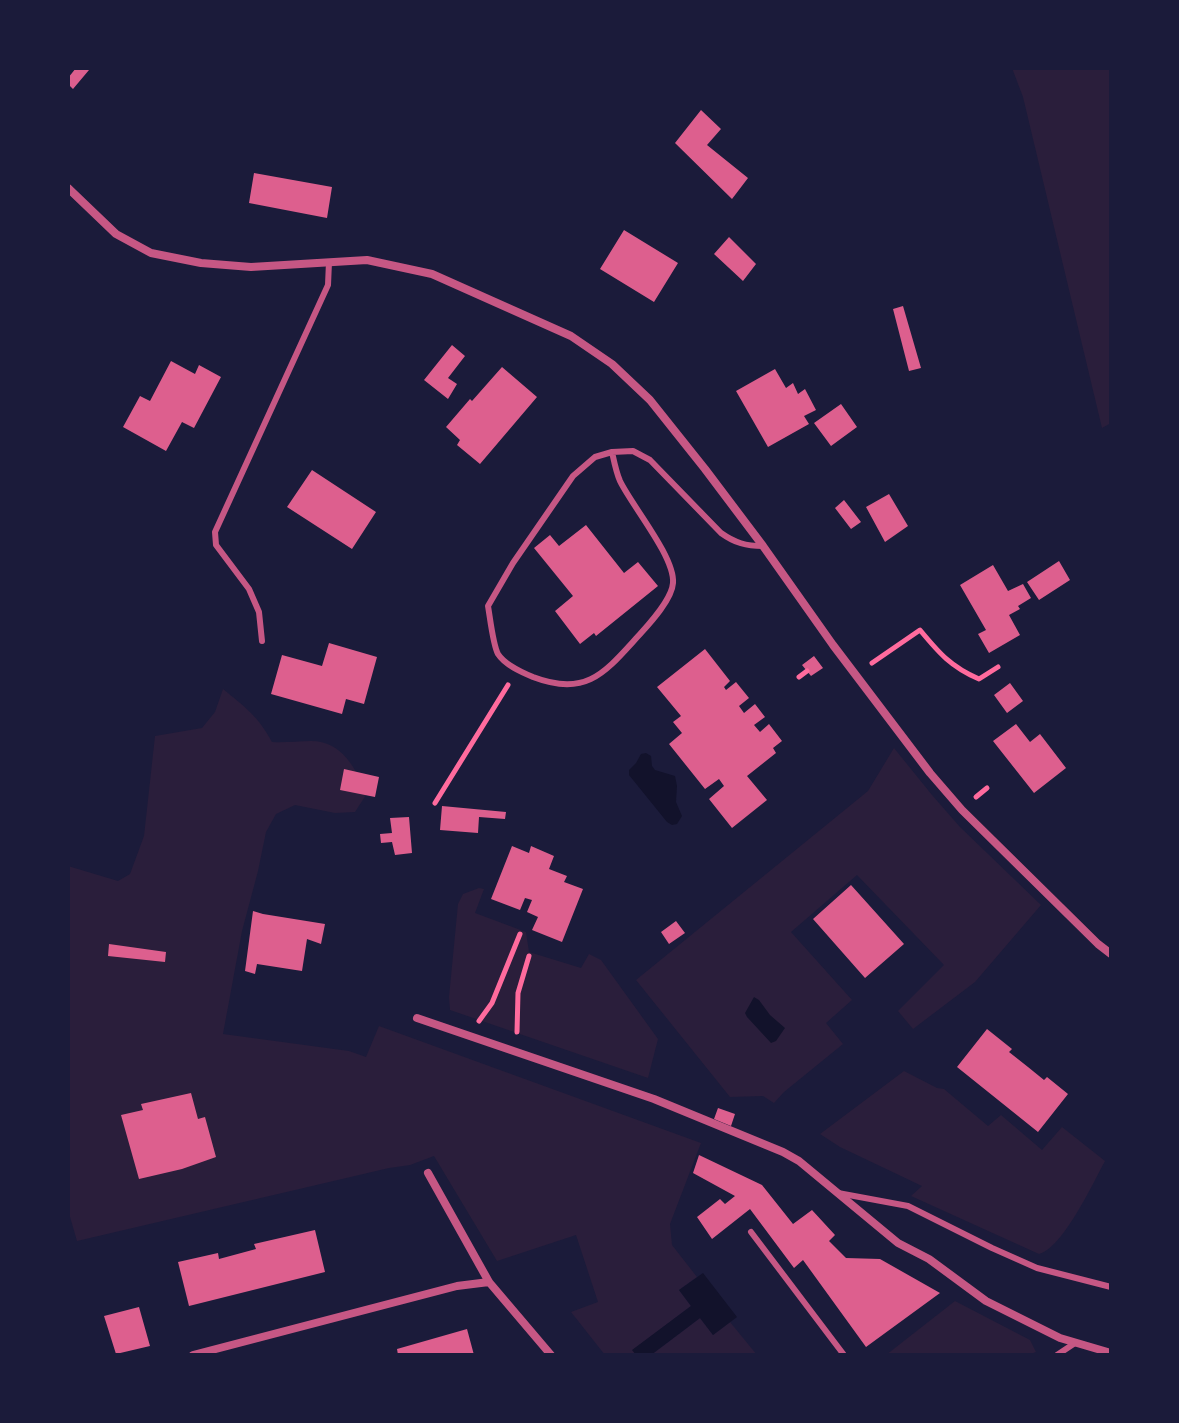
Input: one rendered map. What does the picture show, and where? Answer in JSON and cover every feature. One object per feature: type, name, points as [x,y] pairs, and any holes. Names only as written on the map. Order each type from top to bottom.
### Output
[{"type":"street","points":[[68,188],[116,234],[151,253],[201,263],[251,267],[367,260],[432,274],[571,336],[612,364],[650,400],[705,469],[930,773],[962,810],[1111,954]]},
{"type":"street","points":[[417,1018],[654,1099],[783,1152],[799,1161],[898,1243],[929,1259],[986,1301],[1060,1338],[1111,1353]]},
{"type":"street","points":[[428,1173],[489,1282],[551,1355]]},
{"type":"street","points":[[193,1355],[457,1286],[489,1282]]},
{"type":"lane","points":[[262,641],[259,612],[249,589],[216,545],[215,532],[328,285],[329,262]]},
{"type":"lane","points":[[612,452],[619,479],[668,561],[674,580],[672,591],[654,619],[612,665],[591,680],[570,686],[517,671],[498,654],[488,606],[513,563],[573,476],[595,457],[612,452],[633,451],[650,460],[734,543],[763,546]]},
{"type":"lane","points":[[838,1193],[908,1206],[1037,1268],[1111,1287]]},
{"type":"lane","points":[[751,1232],[844,1355]]},
{"type":"lane","points":[[1057,1355],[1075,1343]]},
{"type":"path","points":[[869,665],[920,630],[937,651],[960,670],[979,679],[998,667]]},
{"type":"path","points":[[435,803],[517,671]]},
{"type":"path","points":[[799,677],[807,671]]},
{"type":"path","points":[[970,801],[987,788]]},
{"type":"path","points":[[476,1038],[478,1021],[492,1003],[520,934]]},
{"type":"path","points":[[526,1054],[516,1037],[518,993],[529,956]]},
{"type":"shaded area","points":[[1012,68],[1111,68],[1111,423],[1102,428],[1023,97]]},
{"type":"shaded area","points":[[223,689],[256,719],[272,742],[322,742],[340,751],[353,766],[366,795],[355,812],[335,813],[295,805],[276,814],[266,832],[242,931],[223,1034],[349,1051],[366,1057],[379,1026],[701,1143],[670,1224],[672,1245],[697,1277],[679,1290],[691,1306],[633,1350],[636,1355],[605,1355],[571,1312],[598,1302],[576,1235],[497,1261],[434,1156],[410,1165],[77,1241],[68,1210],[68,866],[118,881],[130,874],[144,836],[155,736],[202,728],[215,712]]},
{"type":"shaded area","points":[[894,748],[960,827],[1041,905],[975,982],[913,1029],[898,1011],[944,965],[857,875],[791,932],[852,1000],[826,1023],[843,1044],[774,1103],[763,1096],[730,1097],[636,980],[868,791]]},
{"type":"shaded area","points":[[641,754],[651,756],[655,770],[675,776],[676,802],[682,816],[677,824],[667,822],[629,775],[629,770]]},
{"type":"shaded area","points":[[484,889],[475,913],[526,932],[529,952],[581,968],[589,954],[601,960],[658,1039],[648,1078],[450,1010],[458,904],[463,894]]},
{"type":"shaded area","points":[[754,997],[785,1028],[776,1041],[771,1043],[745,1013]]},
{"type":"shaded area","points":[[904,1071],[944,1089],[988,1126],[1001,1115],[1042,1150],[1062,1127],[1105,1161],[1067,1228],[1048,1249],[1039,1254],[911,1196],[922,1186],[840,1147],[820,1134]]},
{"type":"shaded area","points":[[703,1273],[737,1317],[713,1335],[700,1318],[651,1355],[636,1355],[632,1350],[691,1306],[679,1290]]},
{"type":"shaded area","points":[[955,1301],[1030,1340],[1036,1352],[1028,1355],[886,1355]]},
{"type":"shaded area","points":[[700,1318],[713,1335],[730,1322],[757,1355],[651,1355]]},
{"type":"building","points":[[76,68],[89,70],[73,89],[68,84],[68,78]]},
{"type":"building","points":[[701,110],[721,129],[707,145],[748,178],[732,199],[675,143]]},
{"type":"building","points":[[254,173],[332,187],[327,218],[249,203]]},
{"type":"building","points":[[624,230],[678,263],[654,302],[600,269]]},
{"type":"building","points":[[729,237],[756,264],[743,281],[714,254]]},
{"type":"building","points":[[903,306],[921,368],[909,371],[893,309]]},
{"type":"building","points":[[452,345],[465,356],[448,378],[457,384],[448,399],[424,380]]},
{"type":"building","points":[[171,361],[195,374],[199,365],[221,377],[194,428],[182,422],[166,451],[123,427],[140,396],[150,401]]},
{"type":"building","points":[[502,367],[537,397],[480,464],[457,445],[460,440],[446,427]]},
{"type":"building","points":[[775,369],[786,388],[793,383],[798,394],[805,389],[816,410],[804,416],[809,424],[768,447],[736,391]]},
{"type":"building","points":[[841,404],[857,427],[831,446],[814,423]]},
{"type":"building","points":[[312,470],[376,512],[352,549],[287,507]]},
{"type":"building","points":[[889,494],[908,526],[885,542],[866,507]]},
{"type":"building","points":[[844,500],[861,522],[851,529],[835,508]]},
{"type":"building","points":[[586,525],[624,573],[638,562],[658,586],[596,636],[594,633],[580,644],[555,611],[573,596],[534,548],[550,535],[559,546]]},
{"type":"building","points":[[1059,561],[1070,580],[1039,600],[1027,582]]},
{"type":"building","points":[[993,565],[1008,591],[1023,584],[1031,598],[1009,615],[1020,635],[989,653],[978,634],[986,630],[960,585]]},
{"type":"building","points":[[329,643],[377,657],[364,704],[346,699],[342,714],[271,694],[282,655],[322,666]]},
{"type":"building","points":[[705,649],[730,681],[724,687],[726,690],[736,682],[749,698],[739,706],[744,713],[755,704],[765,717],[754,725],[760,732],[769,724],[782,741],[773,748],[776,753],[747,776],[767,800],[732,828],[709,799],[724,786],[719,779],[705,789],[669,744],[682,733],[673,722],[681,716],[657,687]]},
{"type":"building","points":[[814,656],[823,668],[811,676],[802,665]]},
{"type":"building","points":[[1010,683],[1023,701],[1007,713],[994,695]]},
{"type":"building","points":[[1016,724],[1030,742],[1040,734],[1066,768],[1034,793],[993,741]]},
{"type":"building","points":[[344,769],[379,777],[375,797],[340,790]]},
{"type":"building","points":[[442,806],[506,812],[505,819],[479,817],[478,833],[440,830]]},
{"type":"building","points":[[409,817],[412,853],[395,855],[392,842],[381,843],[380,834],[392,833],[390,818]]},
{"type":"building","points":[[512,846],[529,853],[531,846],[554,856],[549,869],[567,876],[564,882],[583,889],[562,942],[532,930],[538,917],[527,912],[532,900],[525,898],[520,910],[491,899]]},
{"type":"building","points":[[851,885],[904,944],[865,978],[813,919]]},
{"type":"building","points":[[253,911],[325,924],[321,944],[307,939],[302,971],[257,964],[255,974],[245,971]]},
{"type":"building","points":[[676,921],[685,933],[669,944],[661,932]]},
{"type":"building","points":[[109,944],[166,952],[165,962],[108,956]]},
{"type":"building","points":[[987,1029],[1012,1049],[1009,1052],[1044,1080],[1047,1077],[1068,1094],[1038,1132],[957,1067]]},
{"type":"building","points":[[191,1093],[198,1119],[205,1117],[216,1157],[139,1179],[121,1115],[143,1110],[141,1104]]},
{"type":"building","points":[[718,1108],[735,1114],[731,1126],[714,1119]]},
{"type":"building","points":[[699,1155],[762,1185],[793,1224],[812,1210],[835,1235],[829,1241],[846,1258],[880,1259],[940,1293],[866,1347],[803,1260],[794,1268],[750,1209],[712,1239],[697,1217],[720,1199],[725,1204],[735,1196],[693,1173]]},
{"type":"building","points":[[315,1230],[325,1272],[189,1306],[178,1262],[218,1253],[219,1259],[256,1249],[254,1244]]},
{"type":"building","points":[[139,1307],[150,1346],[116,1354],[104,1316]]},
{"type":"building","points":[[467,1329],[474,1355],[398,1355],[397,1349]]}]
